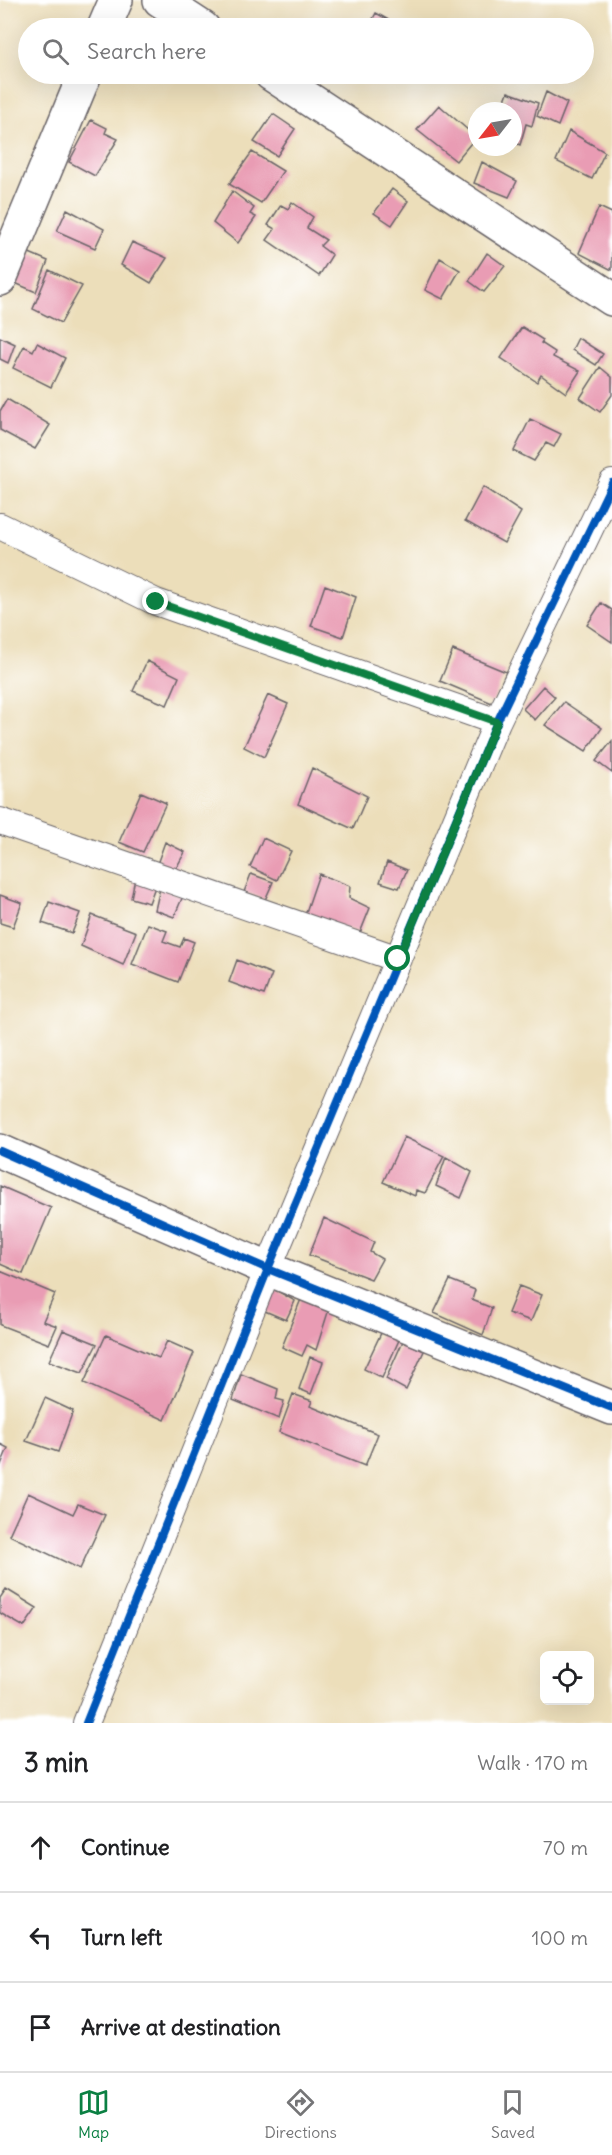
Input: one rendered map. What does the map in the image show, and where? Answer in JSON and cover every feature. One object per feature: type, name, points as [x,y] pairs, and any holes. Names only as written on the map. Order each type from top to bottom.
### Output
[{"type":"street","points":[[108,18],[116,0]]},
{"type":"street","points":[[160,0],[188,18]]},
{"type":"street","points":[[0,279],[81,84]]},
{"type":"street","points":[[286,84],[612,299]]},
{"type":"street","points":[[86,1723],[268,1269],[497,722],[612,483]]},
{"type":"street","points":[[0,526],[156,602],[497,722]]},
{"type":"street","points":[[0,821],[398,959]]},
{"type":"street","points":[[0,1151],[268,1269],[612,1408]]},
{"type":"building","points":[[376,13],[385,18],[373,18]]},
{"type":"building","points":[[508,92],[538,103],[532,126],[526,124],[522,138],[522,102],[504,102]]},
{"type":"building","points":[[546,92],[567,103],[558,126],[537,116]]},
{"type":"building","points":[[439,105],[468,130],[468,147],[456,161],[417,130]]},
{"type":"building","points":[[273,114],[295,129],[277,156],[254,142]]},
{"type":"building","points":[[91,120],[107,128],[105,133],[118,139],[95,176],[69,162]]},
{"type":"building","points":[[569,131],[605,152],[592,179],[556,161]]},
{"type":"building","points":[[252,152],[283,171],[261,203],[229,184]]},
{"type":"building","points":[[482,162],[517,181],[509,197],[474,183]]},
{"type":"building","points":[[392,189],[408,201],[392,225],[374,213]]},
{"type":"building","points":[[232,191],[254,208],[250,214],[256,217],[238,243],[213,223]]},
{"type":"building","points":[[292,202],[313,217],[307,228],[326,240],[320,246],[332,255],[319,276],[267,240],[275,229],[268,225],[281,205],[288,209]]},
{"type":"building","points":[[599,207],[612,213],[612,270],[579,253]]},
{"type":"building","points":[[67,209],[104,229],[95,248],[57,231]]},
{"type":"building","points":[[132,242],[167,258],[151,283],[121,265]]},
{"type":"building","points":[[27,252],[48,261],[36,292],[15,283]]},
{"type":"building","points":[[487,253],[505,266],[484,292],[469,281]]},
{"type":"building","points":[[440,258],[460,270],[443,299],[425,290]]},
{"type":"building","points":[[49,270],[82,286],[61,323],[33,309]]},
{"type":"building","points":[[522,327],[543,340],[541,343],[555,352],[553,357],[580,371],[566,393],[541,375],[537,382],[501,358]]},
{"type":"building","points":[[0,337],[15,344],[8,363],[0,359]]},
{"type":"building","points":[[578,338],[603,354],[596,365],[572,350]]},
{"type":"building","points":[[37,343],[65,358],[51,387],[13,368],[24,346],[33,351]]},
{"type":"building","points":[[600,367],[612,377],[612,395],[600,412],[580,398]]},
{"type":"building","points":[[7,399],[50,425],[35,449],[0,430],[0,411]]},
{"type":"building","points":[[530,419],[561,434],[554,447],[546,443],[534,461],[514,451]]},
{"type":"building","points":[[483,487],[521,512],[504,543],[465,521]]},
{"type":"building","points":[[325,585],[356,597],[343,637],[311,626]]},
{"type":"building","points":[[601,603],[612,610],[612,642],[587,625]]},
{"type":"building","points":[[453,650],[506,672],[492,703],[440,681]]},
{"type":"building","points":[[147,661],[179,677],[167,705],[133,691]]},
{"type":"building","points":[[543,686],[555,697],[535,720],[523,709]]},
{"type":"building","points":[[268,695],[288,704],[264,757],[244,747]]},
{"type":"building","points":[[564,702],[602,728],[586,751],[545,725]]},
{"type":"building","points":[[612,741],[612,773],[596,761]]},
{"type":"building","points":[[312,768],[367,796],[353,829],[298,804]]},
{"type":"building","points":[[141,792],[166,803],[143,852],[119,842]]},
{"type":"building","points":[[263,838],[291,851],[277,880],[250,867]]},
{"type":"building","points":[[165,842],[185,852],[175,870],[157,864]]},
{"type":"building","points":[[387,862],[407,870],[399,888],[380,882]]},
{"type":"building","points":[[251,874],[273,882],[265,900],[244,892]]},
{"type":"building","points":[[319,874],[350,886],[349,898],[370,908],[360,933],[305,915]]},
{"type":"building","points":[[135,878],[156,884],[149,903],[131,898]]},
{"type":"building","points":[[160,888],[183,896],[174,917],[155,910]]},
{"type":"building","points":[[0,895],[22,903],[13,927],[0,923]]},
{"type":"building","points":[[49,902],[80,913],[72,933],[42,923]]},
{"type":"building","points":[[92,915],[136,932],[123,965],[81,946]]},
{"type":"building","points":[[148,924],[167,931],[163,941],[180,947],[184,938],[194,942],[178,982],[132,964]]},
{"type":"building","points":[[237,960],[272,974],[264,995],[229,982]]},
{"type":"building","points":[[404,1137],[444,1156],[425,1193],[416,1190],[415,1196],[383,1182]]},
{"type":"building","points":[[446,1157],[472,1172],[461,1198],[436,1186]]},
{"type":"building","points":[[0,1186],[51,1208],[23,1274],[0,1264]]},
{"type":"building","points":[[324,1218],[374,1242],[370,1252],[382,1259],[371,1279],[309,1255]]},
{"type":"building","points":[[0,1271],[55,1294],[43,1321],[57,1326],[49,1344],[0,1325]]},
{"type":"building","points":[[450,1280],[475,1290],[472,1300],[492,1308],[483,1335],[434,1313]]},
{"type":"building","points":[[519,1286],[542,1295],[531,1321],[508,1313]]},
{"type":"building","points":[[274,1289],[295,1301],[286,1320],[265,1311]]},
{"type":"building","points":[[303,1294],[330,1306],[316,1350],[307,1345],[302,1356],[282,1347]]},
{"type":"building","points":[[63,1330],[97,1344],[82,1373],[49,1361]]},
{"type":"building","points":[[382,1331],[399,1340],[382,1378],[364,1369]]},
{"type":"building","points":[[106,1335],[159,1358],[167,1341],[194,1353],[165,1420],[84,1383]]},
{"type":"building","points":[[403,1341],[424,1351],[406,1390],[386,1379]]},
{"type":"building","points":[[310,1357],[323,1362],[311,1394],[299,1389]]},
{"type":"building","points":[[241,1374],[278,1389],[276,1399],[284,1401],[279,1419],[233,1400]]},
{"type":"building","points":[[293,1394],[312,1401],[310,1406],[378,1434],[365,1466],[279,1432]]},
{"type":"building","points":[[45,1398],[73,1411],[58,1452],[26,1441]]},
{"type":"building","points":[[0,1444],[8,1448],[0,1467]]},
{"type":"building","points":[[28,1493],[73,1514],[78,1504],[105,1515],[80,1569],[9,1535]]},
{"type":"building","points":[[6,1589],[37,1608],[24,1627],[0,1613],[0,1598]]},
{"type":"cycle path","points":[[86,1723],[268,1269],[497,722],[612,483]]},
{"type":"cycle path","points":[[0,1151],[268,1269],[612,1408]]},
{"type":"route","points":[[156,602],[497,722],[398,959]]}]
